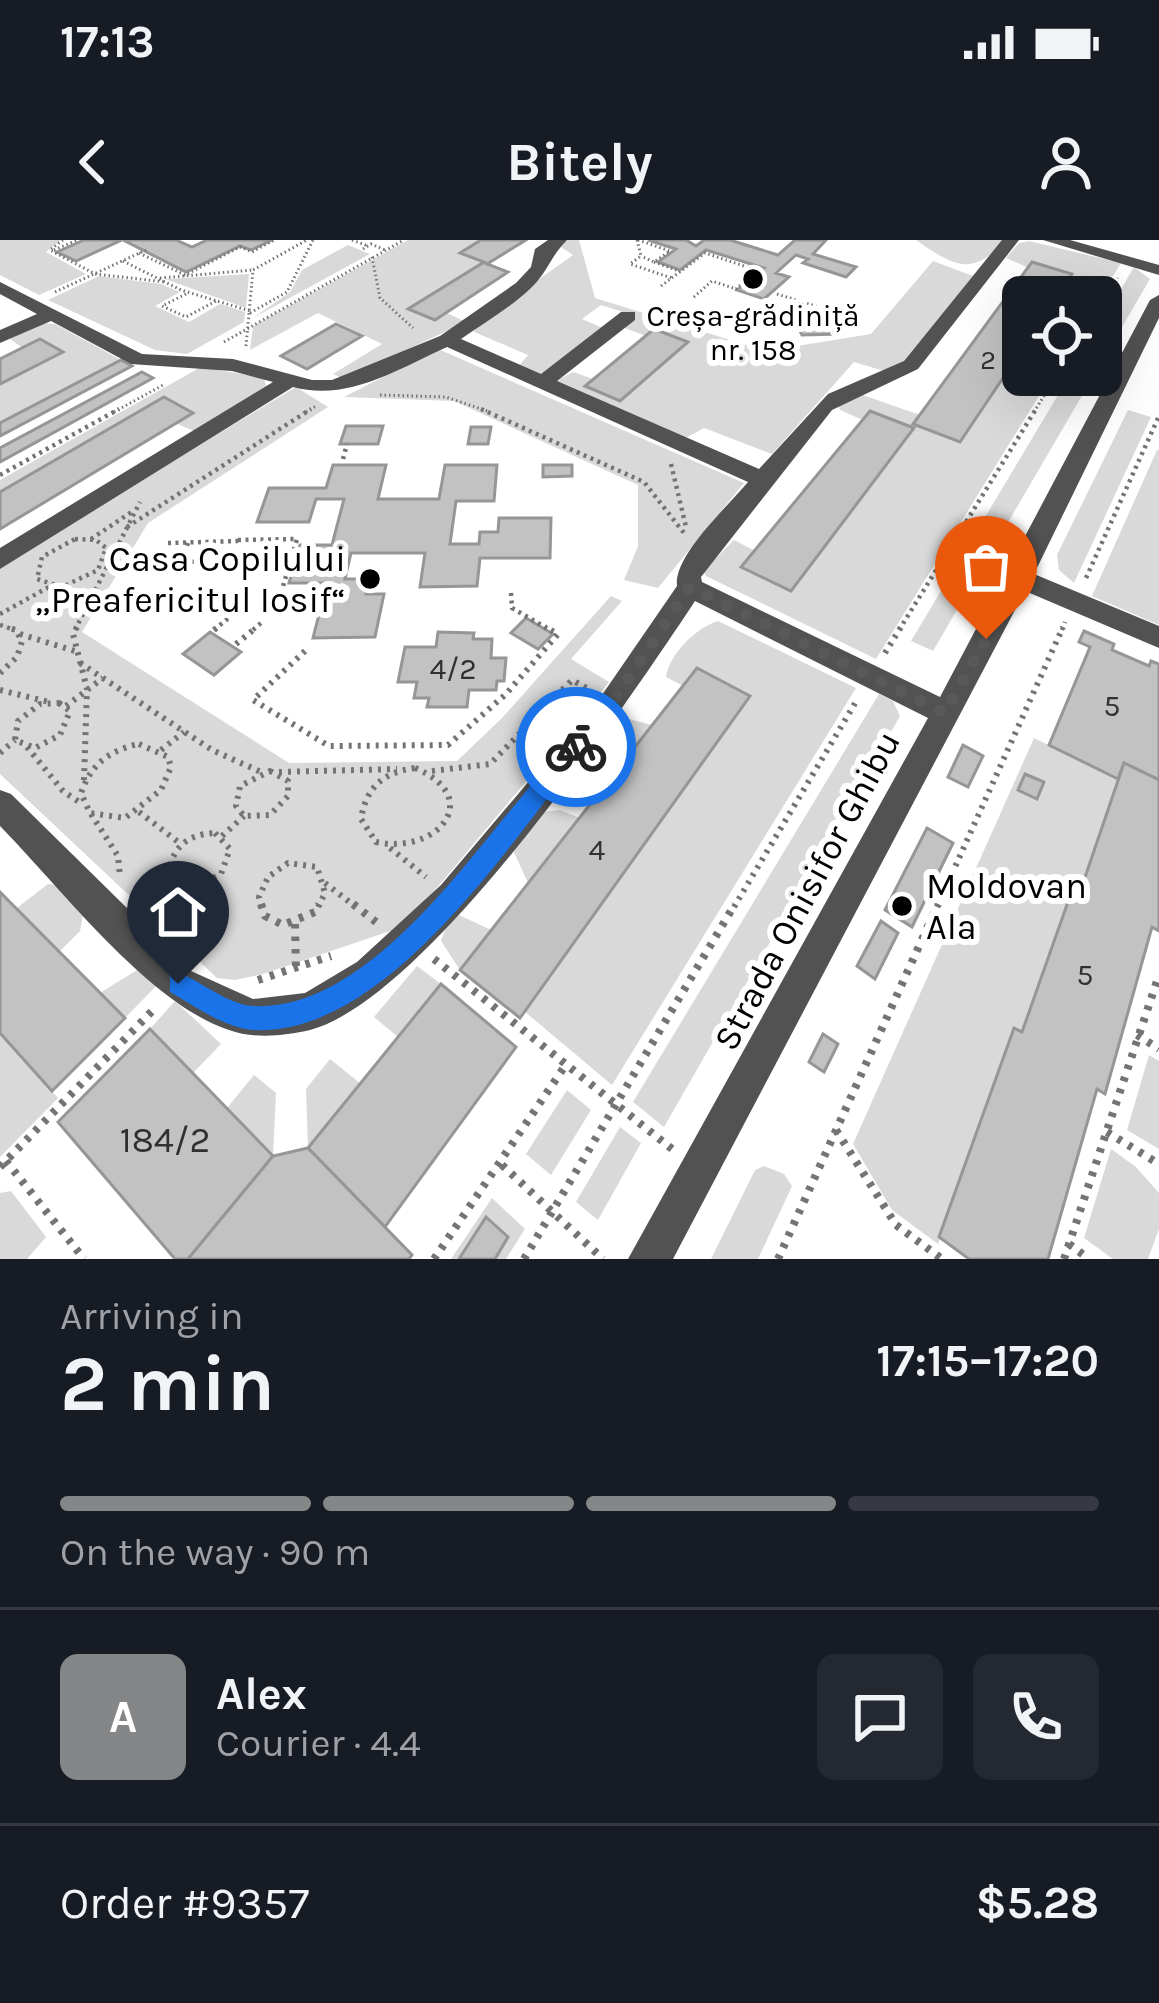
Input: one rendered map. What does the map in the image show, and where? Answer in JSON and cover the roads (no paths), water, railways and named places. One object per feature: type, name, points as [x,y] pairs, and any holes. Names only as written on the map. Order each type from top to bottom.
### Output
[{"type":"street","points":[[0,287],[138,360],[262,370],[319,387],[348,384],[443,342],[522,287],[540,268],[541,253],[559,240]]},
{"type":"street","points":[[0,803],[125,909],[178,984],[230,1012],[253,1018],[297,1013],[343,994],[410,940],[453,897],[612,703],[690,587],[688,578],[699,556],[844,389],[895,377],[910,365],[1011,240]]},
{"type":"street","points":[[1051,240],[1159,270]]},
{"type":"street","name":"Strada Onisifor Ghibu","points":[[650,1259],[1019,578],[1157,309]]},
{"type":"street","points":[[0,337],[50,315]]},
{"type":"street","points":[[541,384],[628,316]]},
{"type":"street","points":[[443,342],[764,480]]},
{"type":"street","points":[[0,560],[292,379]]},
{"type":"street","points":[[1019,578],[1159,637]]},
{"type":"street","points":[[690,587],[945,713]]},
{"type":"place","name":"Creșa-grădiniță nr. 158","points":[[753,279]]},
{"type":"place","name":"Casa Copilului „Preafericitul Iosif“","points":[[370,579]]},
{"type":"place","name":"Moldovan Ala","points":[[902,906]]}]
